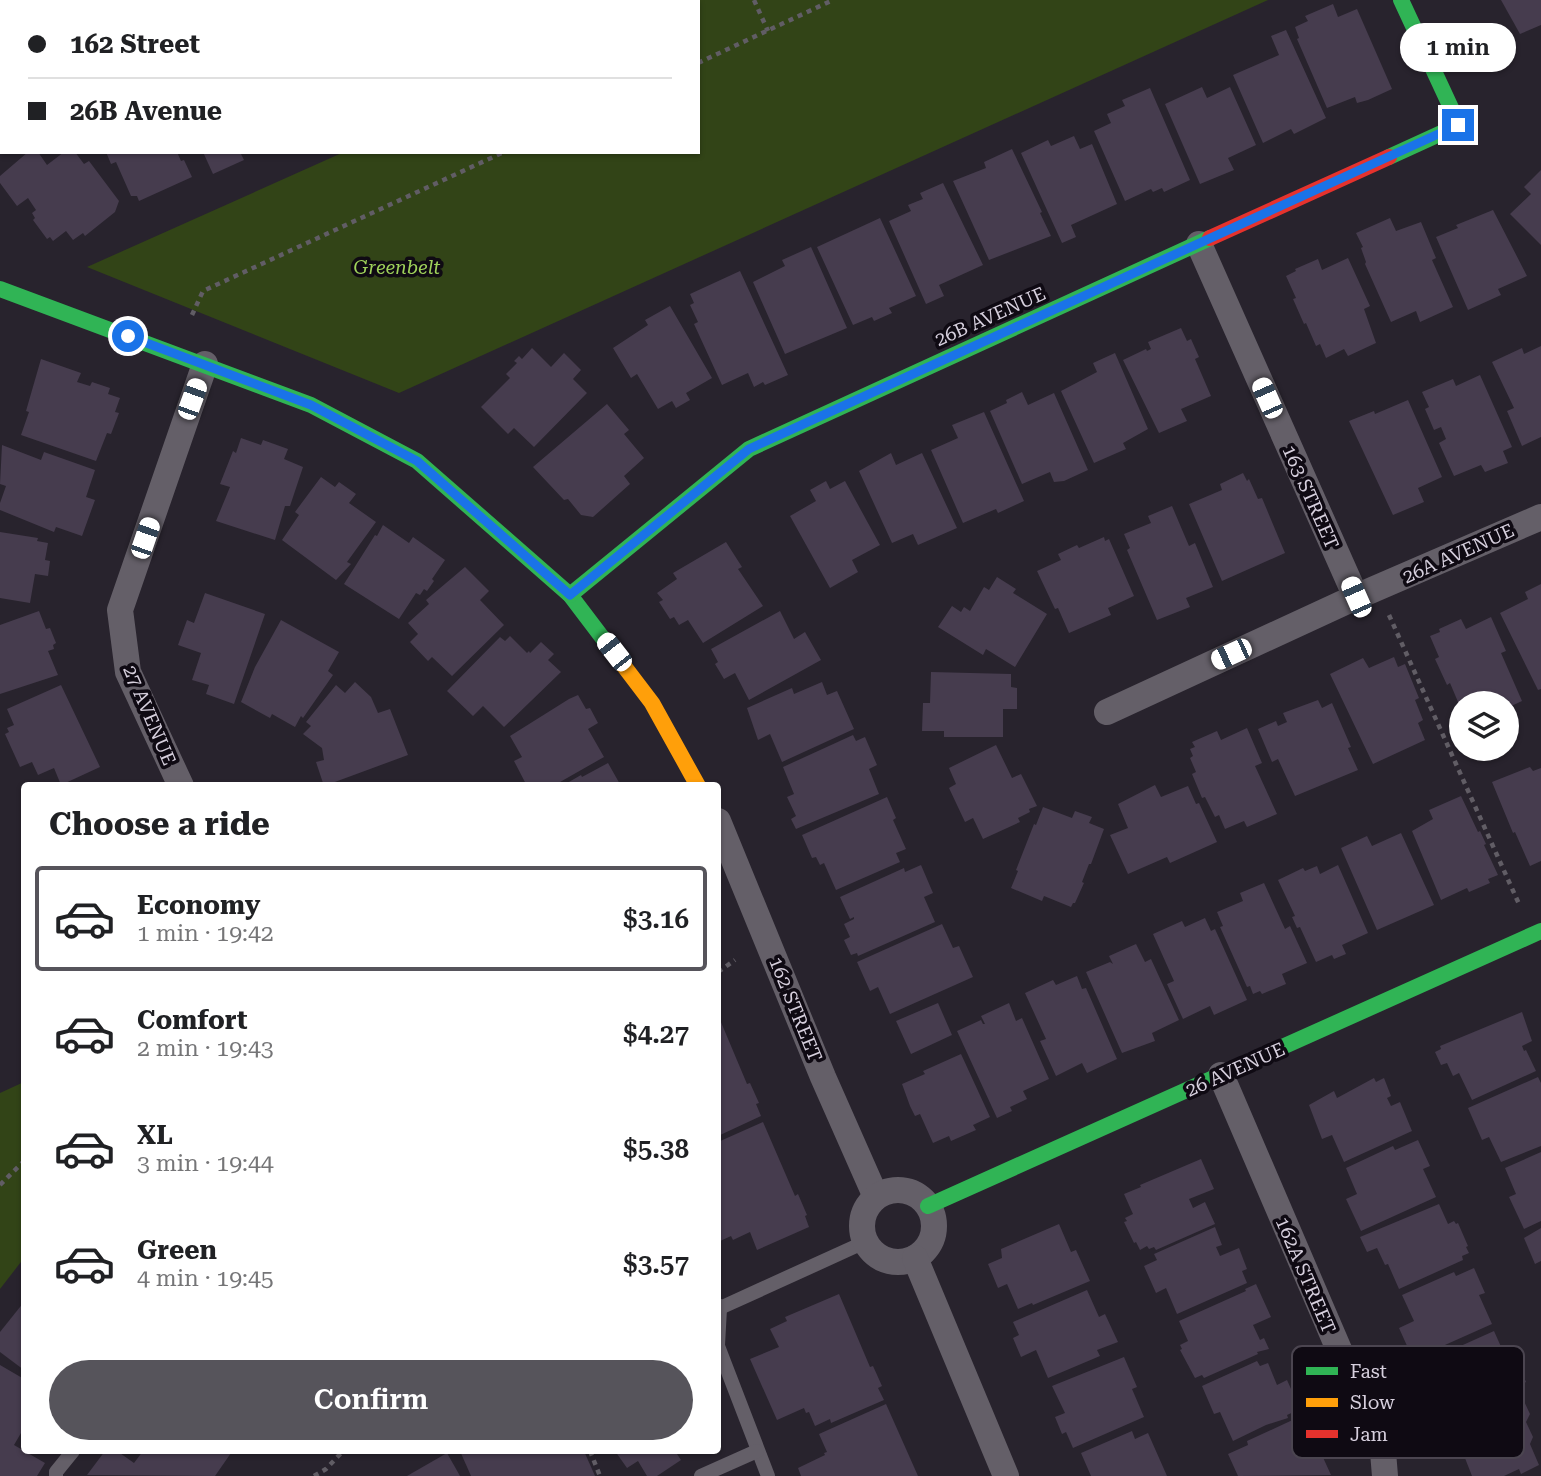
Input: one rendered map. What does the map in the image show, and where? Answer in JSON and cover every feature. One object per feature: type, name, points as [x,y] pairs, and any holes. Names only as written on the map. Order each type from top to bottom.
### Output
[{"type":"street","name":"26B AVENUE","points":[[570,595],[749,449],[1458,125],[1401,0]]},
{"type":"street","name":"163 STREET","points":[[1199,244],[1366,593]]},
{"type":"street","points":[[0,289],[311,405],[417,461],[570,595],[652,702],[696,782]]},
{"type":"street","name":"27 AVENUE","points":[[179,782],[128,672],[120,610],[205,364]]},
{"type":"street","name":"26A AVENUE","points":[[1107,712],[1366,593],[1541,517]]},
{"type":"street","name":"162 STREET","points":[[721,828],[876,1197]]},
{"type":"street","name":"26 AVENUE","points":[[928,1206],[1541,931]]},
{"type":"street","name":"162A STREET","points":[[1221,1075],[1337,1346]]},
{"type":"street","points":[[898,1189],[920,1197],[928,1206],[933,1216],[932,1240],[915,1258],[892,1262],[881,1258],[865,1242],[863,1217],[876,1197],[898,1189]]},
{"type":"street","points":[[915,1258],[1006,1476]]},
{"type":"street","name":"162A STREET","points":[[1384,1458],[1385,1476]]},
{"type":"lane","points":[[721,1305],[865,1242]]},
{"type":"lane","points":[[721,1354],[768,1476]]},
{"type":"lane","points":[[701,1476],[757,1451]]},
{"type":"lane","points":[[56,1476],[56,1472],[71,1454]]},
{"type":"path","points":[[754,0],[768,31]]},
{"type":"path","points":[[700,62],[833,0]]},
{"type":"path","points":[[192,316],[202,291],[500,154]]},
{"type":"path","points":[[1366,593],[1522,909]]},
{"type":"path","points":[[721,970],[735,960]]},
{"type":"path","points":[[0,1185],[21,1164]]},
{"type":"path","points":[[314,1476],[326,1469],[340,1454]]},
{"type":"path","points":[[591,1454],[600,1476]]},
{"type":"green space","name":"Greenbelt","points":[[700,0],[1268,0],[399,393],[87,267],[340,154],[700,154]]},
{"type":"green space","points":[[21,1083],[21,1262],[0,1289],[0,1093]]},
{"type":"building","points":[[1501,0],[1541,0],[1541,25],[1520,34]]},
{"type":"building","points":[[1333,4],[1338,17],[1357,9],[1392,89],[1368,100],[1357,103],[1355,97],[1327,108],[1297,39],[1299,38],[1295,27],[1308,21],[1305,16]]},
{"type":"building","points":[[1286,30],[1326,118],[1294,134],[1291,129],[1263,143],[1233,75],[1279,55],[1271,36]]},
{"type":"building","points":[[1202,87],[1207,98],[1230,87],[1256,145],[1228,158],[1234,170],[1200,184],[1165,104]]},
{"type":"building","points":[[1150,88],[1190,180],[1164,192],[1162,188],[1153,192],[1151,189],[1125,201],[1094,131],[1111,123],[1107,114],[1125,106],[1122,100]]},
{"type":"building","points":[[1074,136],[1080,149],[1092,144],[1117,204],[1071,225],[1076,237],[1062,243],[1021,153],[1048,140],[1051,146]]},
{"type":"building","points":[[1012,149],[1051,236],[989,260],[953,181],[986,168],[984,162]]},
{"type":"building","points":[[26,154],[39,154],[47,165],[61,154],[76,154],[84,164],[89,161],[119,201],[115,212],[85,236],[83,233],[73,240],[66,231],[53,241],[50,237],[47,239],[33,220],[35,218],[32,213],[36,210],[28,198],[17,206],[0,183],[0,176]]},
{"type":"building","points":[[107,154],[178,154],[192,177],[139,201],[137,196],[131,196],[116,162],[111,164]]},
{"type":"building","points":[[204,154],[241,154],[244,160],[213,174]]},
{"type":"building","points":[[1541,170],[1541,245],[1510,214],[1531,194],[1524,187]]},
{"type":"building","points":[[943,183],[983,265],[939,285],[944,296],[926,304],[889,221],[911,211],[908,205],[923,199],[920,193]]},
{"type":"building","points":[[1493,210],[1527,276],[1498,289],[1501,295],[1468,310],[1436,237],[1458,228],[1456,225]]},
{"type":"building","points":[[880,218],[916,296],[889,308],[892,313],[874,321],[872,317],[853,325],[817,247]]},
{"type":"building","points":[[1390,218],[1396,231],[1421,222],[1436,258],[1432,260],[1453,307],[1420,322],[1416,311],[1391,322],[1365,264],[1361,248],[1363,247],[1356,233]]},
{"type":"building","points":[[811,247],[847,328],[785,354],[753,282],[785,266],[782,260]]},
{"type":"building","points":[[1348,258],[1370,306],[1364,309],[1376,343],[1348,356],[1344,349],[1326,358],[1320,344],[1316,346],[1306,323],[1304,324],[1286,276],[1318,259],[1322,270]]},
{"type":"building","points":[[740,271],[788,375],[754,387],[748,373],[722,385],[694,324],[698,322],[690,305],[694,303],[690,294]]},
{"type":"building","points":[[670,306],[712,378],[686,393],[690,400],[676,408],[672,401],[658,409],[637,374],[631,378],[613,348],[648,325],[645,320]]},
{"type":"building","points":[[1181,328],[1187,341],[1191,339],[1199,357],[1195,359],[1211,396],[1181,409],[1187,421],[1159,433],[1123,360],[1151,349],[1148,342]]},
{"type":"building","points":[[1541,346],[1541,437],[1522,446],[1507,411],[1514,408],[1492,362],[1522,348],[1524,354]]},
{"type":"building","points":[[532,348],[551,367],[564,353],[581,370],[573,379],[587,393],[534,447],[514,428],[508,434],[481,407],[510,378],[506,374],[517,363],[514,361],[519,356],[522,359]]},
{"type":"building","points":[[1115,353],[1148,429],[1123,443],[1126,449],[1094,463],[1061,391],[1097,372],[1093,363]]},
{"type":"building","points":[[41,359],[81,373],[77,382],[90,386],[92,382],[110,388],[108,394],[120,398],[115,412],[119,413],[111,434],[107,433],[96,461],[21,435]]},
{"type":"building","points":[[1480,375],[1512,447],[1503,451],[1508,463],[1485,472],[1481,465],[1454,476],[1439,443],[1446,439],[1441,427],[1434,430],[1425,409],[1429,407],[1422,392],[1453,379],[1456,386]]},
{"type":"building","points":[[1022,392],[1028,405],[1054,393],[1088,470],[1064,481],[1054,482],[1050,472],[1022,484],[990,411]]},
{"type":"building","points":[[1408,400],[1442,477],[1418,488],[1424,502],[1393,515],[1349,421],[1374,411],[1375,414]]},
{"type":"building","points":[[607,404],[629,430],[624,434],[644,458],[624,476],[630,484],[593,517],[581,515],[568,499],[564,500],[533,467]]},
{"type":"building","points":[[984,412],[1024,501],[998,513],[996,509],[963,523],[931,450],[958,438],[952,425]]},
{"type":"building","points":[[241,438],[261,445],[263,440],[288,449],[284,459],[303,467],[290,506],[285,506],[275,540],[216,521],[230,487],[220,484]]},
{"type":"building","points":[[2,445],[41,460],[44,452],[95,470],[86,497],[95,500],[82,536],[56,527],[54,532],[0,510],[6,486],[0,484]]},
{"type":"building","points":[[891,453],[896,465],[922,453],[957,528],[918,545],[913,534],[892,543],[859,471]]},
{"type":"building","points":[[1243,473],[1247,481],[1249,479],[1258,499],[1262,498],[1285,553],[1222,581],[1189,504],[1222,490],[1220,484]]},
{"type":"building","points":[[321,477],[335,487],[339,482],[356,494],[349,503],[376,522],[347,562],[351,564],[336,580],[282,540],[299,515],[295,512]]},
{"type":"building","points":[[826,481],[830,489],[845,481],[880,545],[852,560],[858,572],[830,588],[790,516],[816,501],[810,490]]},
{"type":"building","points":[[1172,506],[1189,546],[1195,543],[1213,587],[1186,598],[1190,607],[1157,620],[1127,550],[1130,548],[1124,534],[1151,523],[1148,516]]},
{"type":"building","points":[[383,525],[409,543],[413,537],[445,560],[427,591],[424,589],[420,595],[416,593],[399,619],[344,584]]},
{"type":"building","points":[[0,532],[38,538],[37,541],[48,543],[45,560],[50,561],[48,576],[35,574],[30,603],[0,598]]},
{"type":"building","points":[[1104,537],[1105,541],[1109,539],[1134,596],[1108,608],[1111,615],[1069,633],[1037,571],[1061,560],[1058,554]]},
{"type":"building","points":[[726,542],[742,567],[738,569],[763,606],[703,643],[688,620],[679,625],[674,617],[670,619],[659,602],[663,600],[657,593],[677,579],[673,573]]},
{"type":"building","points":[[465,567],[489,591],[480,600],[504,625],[452,676],[432,657],[428,661],[410,642],[418,634],[408,623],[429,604],[426,600]]},
{"type":"building","points":[[997,577],[1016,589],[1013,593],[1047,614],[1015,667],[986,649],[983,655],[938,627],[952,606],[961,612],[964,607],[970,611],[984,587],[989,590]]},
{"type":"building","points":[[1541,584],[1541,689],[1538,690],[1500,613],[1528,599],[1525,592]]},
{"type":"building","points":[[205,593],[265,614],[234,704],[206,694],[209,685],[192,680],[201,653],[178,645],[187,620],[194,623]]},
{"type":"building","points":[[39,611],[46,629],[50,628],[56,643],[53,645],[54,649],[48,651],[58,675],[0,694],[0,625]]},
{"type":"building","points":[[780,611],[794,639],[805,632],[821,660],[749,700],[735,673],[724,679],[715,664],[718,662],[711,649]]},
{"type":"building","points":[[1491,617],[1506,651],[1501,653],[1518,691],[1453,691],[1450,683],[1447,685],[1435,659],[1439,657],[1430,636],[1461,619],[1466,629]]},
{"type":"building","points":[[281,620],[339,652],[328,671],[333,675],[295,727],[272,714],[270,718],[241,702],[255,667]]},
{"type":"building","points":[[510,636],[527,653],[541,642],[554,654],[548,660],[561,672],[504,727],[483,706],[473,716],[447,691],[500,637],[505,641]]},
{"type":"building","points":[[1394,657],[1398,667],[1405,664],[1419,698],[1415,700],[1423,720],[1418,723],[1425,740],[1373,764],[1330,674],[1363,658],[1369,668]]},
{"type":"building","points":[[931,672],[1011,674],[1011,687],[1017,688],[1017,709],[1003,709],[1003,737],[944,737],[944,731],[922,731],[923,703],[930,703]]},
{"type":"building","points":[[355,682],[371,697],[378,713],[390,709],[408,755],[335,782],[323,782],[316,762],[324,760],[322,748],[303,734],[311,726],[306,722],[336,685],[345,693]]},
{"type":"building","points":[[822,682],[827,695],[837,691],[854,729],[782,762],[770,734],[758,740],[747,708],[792,688],[794,694]]},
{"type":"building","points":[[61,685],[100,767],[68,782],[60,782],[54,768],[38,775],[32,762],[20,767],[5,734],[9,732],[7,728],[14,725],[7,709]]},
{"type":"building","points":[[578,695],[586,709],[590,708],[598,723],[588,729],[604,757],[560,782],[525,782],[514,761],[522,757],[510,736]]},
{"type":"building","points":[[1318,700],[1322,708],[1332,703],[1358,770],[1295,796],[1278,759],[1272,762],[1258,729],[1276,721],[1278,726],[1287,722],[1283,713]]},
{"type":"building","points":[[1247,728],[1262,763],[1255,766],[1277,814],[1247,827],[1244,821],[1225,829],[1219,815],[1215,817],[1205,797],[1202,798],[1192,774],[1196,772],[1190,758],[1193,756],[1190,749],[1195,747],[1192,742],[1217,731],[1221,740]]},
{"type":"building","points":[[853,735],[856,741],[865,737],[877,765],[869,769],[879,794],[796,829],[791,819],[796,816],[787,797],[794,794],[783,767]]},
{"type":"building","points":[[996,745],[1012,778],[1021,774],[1037,806],[1018,818],[1020,822],[983,839],[973,818],[965,822],[949,788],[956,784],[949,768]]},
{"type":"building","points":[[608,763],[619,782],[569,782],[581,775],[582,777]]},
{"type":"building","points":[[1530,767],[1533,771],[1541,768],[1541,861],[1530,866],[1492,782]]},
{"type":"building","points":[[1155,785],[1161,797],[1188,786],[1217,842],[1170,863],[1167,857],[1128,874],[1110,835],[1128,828],[1118,804]]},
{"type":"building","points":[[1461,796],[1478,832],[1480,831],[1498,875],[1488,879],[1490,883],[1469,892],[1467,888],[1441,900],[1412,831],[1433,819],[1429,810]]},
{"type":"building","points":[[887,797],[896,818],[893,820],[906,849],[896,853],[900,862],[836,890],[824,863],[820,865],[816,857],[812,858],[802,835]]},
{"type":"building","points":[[1043,807],[1072,818],[1075,811],[1092,817],[1089,823],[1104,829],[1082,882],[1084,883],[1071,907],[1044,896],[1042,901],[1011,888],[1034,824],[1036,825]]},
{"type":"building","points":[[1401,833],[1434,905],[1377,930],[1341,848],[1367,836],[1372,846]]},
{"type":"building","points":[[921,865],[933,893],[924,897],[935,922],[858,956],[857,953],[851,955],[844,940],[850,937],[844,924],[854,917],[850,919],[840,897],[904,868],[905,872]]},
{"type":"building","points":[[1338,865],[1368,933],[1342,945],[1346,954],[1334,959],[1332,955],[1316,962],[1300,927],[1297,928],[1292,917],[1295,916],[1278,880],[1303,868],[1305,871],[1317,866],[1320,874]]},
{"type":"building","points":[[1264,883],[1285,929],[1290,926],[1307,963],[1282,974],[1286,984],[1262,994],[1260,991],[1253,994],[1250,986],[1247,987],[1220,927],[1223,926],[1217,912],[1243,901],[1240,893]]},
{"type":"building","points":[[1205,918],[1211,931],[1215,929],[1247,1000],[1214,1015],[1210,1006],[1183,1019],[1167,984],[1174,981],[1153,934],[1182,921],[1185,927]]},
{"type":"building","points":[[942,924],[953,948],[959,946],[973,977],[890,1014],[878,987],[870,991],[857,962]]},
{"type":"building","points":[[1136,944],[1145,962],[1151,959],[1179,1020],[1152,1033],[1155,1041],[1122,1053],[1086,972],[1110,962],[1113,964],[1109,956]]},
{"type":"building","points":[[1077,976],[1082,989],[1086,988],[1117,1059],[1087,1073],[1082,1063],[1056,1076],[1040,1041],[1046,1039],[1025,993],[1053,980],[1056,985]]},
{"type":"building","points":[[938,1003],[952,1035],[911,1054],[896,1021]]},
{"type":"building","points":[[1009,1003],[1016,1021],[1022,1018],[1049,1079],[1023,1091],[1027,1099],[1010,1107],[1012,1111],[997,1118],[957,1031],[981,1020],[985,1024],[981,1016]]},
{"type":"building","points":[[1522,1012],[1532,1041],[1522,1046],[1536,1071],[1472,1100],[1459,1073],[1453,1076],[1447,1063],[1441,1065],[1435,1052],[1441,1049],[1440,1046]]},
{"type":"building","points":[[721,1022],[747,1084],[750,1083],[759,1103],[756,1104],[761,1116],[721,1135]]},
{"type":"building","points":[[961,1054],[990,1117],[973,1125],[976,1130],[951,1141],[949,1136],[933,1143],[920,1114],[915,1116],[902,1084]]},
{"type":"building","points":[[1538,1077],[1541,1083],[1541,1146],[1501,1162],[1489,1137],[1482,1140],[1468,1108]]},
{"type":"building","points":[[1374,1078],[1376,1082],[1384,1078],[1391,1096],[1387,1098],[1391,1106],[1400,1102],[1412,1131],[1344,1162],[1332,1135],[1322,1139],[1309,1105],[1334,1091],[1337,1098]]},
{"type":"building","points":[[763,1122],[795,1196],[798,1194],[809,1227],[757,1250],[750,1232],[733,1240],[731,1236],[721,1241],[721,1141]]},
{"type":"building","points":[[1418,1140],[1430,1166],[1423,1169],[1436,1197],[1361,1231],[1346,1199],[1357,1194],[1346,1168],[1393,1146],[1395,1150]]},
{"type":"building","points":[[1541,1152],[1541,1221],[1524,1229],[1509,1197],[1516,1194],[1505,1168]]},
{"type":"building","points":[[1201,1159],[1214,1189],[1189,1199],[1193,1208],[1205,1202],[1215,1224],[1156,1250],[1147,1246],[1140,1250],[1124,1222],[1127,1221],[1125,1218],[1133,1214],[1124,1194]]},
{"type":"building","points":[[1439,1204],[1448,1224],[1454,1221],[1458,1223],[1469,1253],[1462,1256],[1463,1260],[1399,1289],[1388,1264],[1385,1265],[1377,1248],[1367,1252],[1360,1237]]},
{"type":"building","points":[[1059,1224],[1071,1252],[1076,1250],[1090,1281],[1018,1309],[1007,1284],[998,1288],[988,1264],[1002,1258],[1001,1249]]},
{"type":"building","points":[[1215,1227],[1222,1245],[1216,1247],[1220,1256],[1239,1248],[1247,1269],[1242,1271],[1247,1283],[1177,1314],[1166,1288],[1156,1293],[1144,1266],[1157,1260],[1154,1254]]},
{"type":"building","points":[[1541,1228],[1541,1261],[1535,1264],[1524,1238]]},
{"type":"building","points":[[1474,1268],[1485,1293],[1479,1295],[1492,1324],[1443,1346],[1407,1346],[1399,1328],[1414,1321],[1402,1295],[1454,1272],[1456,1276]]},
{"type":"building","points":[[1256,1284],[1271,1317],[1253,1325],[1260,1340],[1264,1338],[1269,1349],[1257,1352],[1258,1354],[1204,1378],[1202,1375],[1195,1378],[1180,1350],[1180,1345],[1188,1341],[1179,1321]]},
{"type":"building","points":[[1087,1290],[1099,1317],[1105,1314],[1118,1342],[1097,1350],[1100,1356],[1048,1378],[1036,1350],[1021,1357],[1013,1338],[1019,1335],[1013,1322]]},
{"type":"building","points":[[839,1294],[870,1367],[873,1366],[882,1386],[878,1388],[884,1400],[831,1423],[830,1419],[815,1426],[809,1412],[806,1413],[804,1408],[777,1420],[750,1359],[779,1347],[770,1329],[787,1321],[785,1317]]},
{"type":"building","points":[[21,1306],[21,1368],[0,1352],[0,1332]]},
{"type":"building","points":[[1494,1331],[1501,1346],[1461,1346]]},
{"type":"building","points":[[1124,1357],[1137,1387],[1132,1389],[1144,1417],[1073,1448],[1066,1432],[1062,1434],[1055,1417],[1065,1413],[1052,1386]]},
{"type":"building","points":[[1257,1361],[1260,1366],[1268,1363],[1277,1385],[1287,1380],[1292,1391],[1292,1413],[1287,1415],[1288,1418],[1233,1441],[1220,1412],[1214,1414],[1202,1386]]},
{"type":"building","points":[[0,1365],[21,1377],[21,1433],[14,1445],[21,1449],[21,1454],[30,1454],[45,1463],[37,1476],[0,1476]]},
{"type":"building","points":[[1524,1401],[1530,1414],[1526,1422],[1533,1437],[1530,1444],[1539,1465],[1521,1474],[1519,1469],[1504,1476],[1472,1476],[1465,1458],[1524,1458]]},
{"type":"building","points":[[886,1404],[918,1476],[801,1476],[798,1468],[827,1452],[819,1434]]},
{"type":"building","points":[[1292,1420],[1292,1458],[1323,1458],[1331,1475],[1238,1476],[1228,1454],[1248,1445],[1247,1441]]},
{"type":"building","points":[[1132,1431],[1135,1439],[1148,1433],[1167,1476],[1091,1476],[1081,1453]]},
{"type":"building","points":[[103,1454],[121,1454],[134,1463],[141,1454],[230,1454],[215,1476],[87,1475]]},
{"type":"building","points":[[448,1454],[460,1476],[407,1476]]},
{"type":"building","points":[[461,1454],[585,1454],[595,1476],[471,1476]]},
{"type":"building","points":[[617,1454],[677,1454],[681,1460],[657,1476],[647,1476],[638,1461],[627,1468]]},
{"type":"traffic: fast","points":[[1389,157],[1459,125],[1401,0]]},
{"type":"traffic: fast","points":[[570,595],[749,449],[1210,238]]},
{"type":"traffic: fast","points":[[0,289],[311,405],[417,461],[570,595],[614,653]]},
{"type":"traffic: fast","points":[[928,1206],[1541,931]]},
{"type":"traffic: slow","points":[[614,653],[652,703],[696,782]]},
{"type":"traffic: jam","points":[[1210,238],[1389,157]]},
{"type":"route","points":[[128,336],[311,405],[417,461],[570,595],[749,449],[1458,125]]}]
